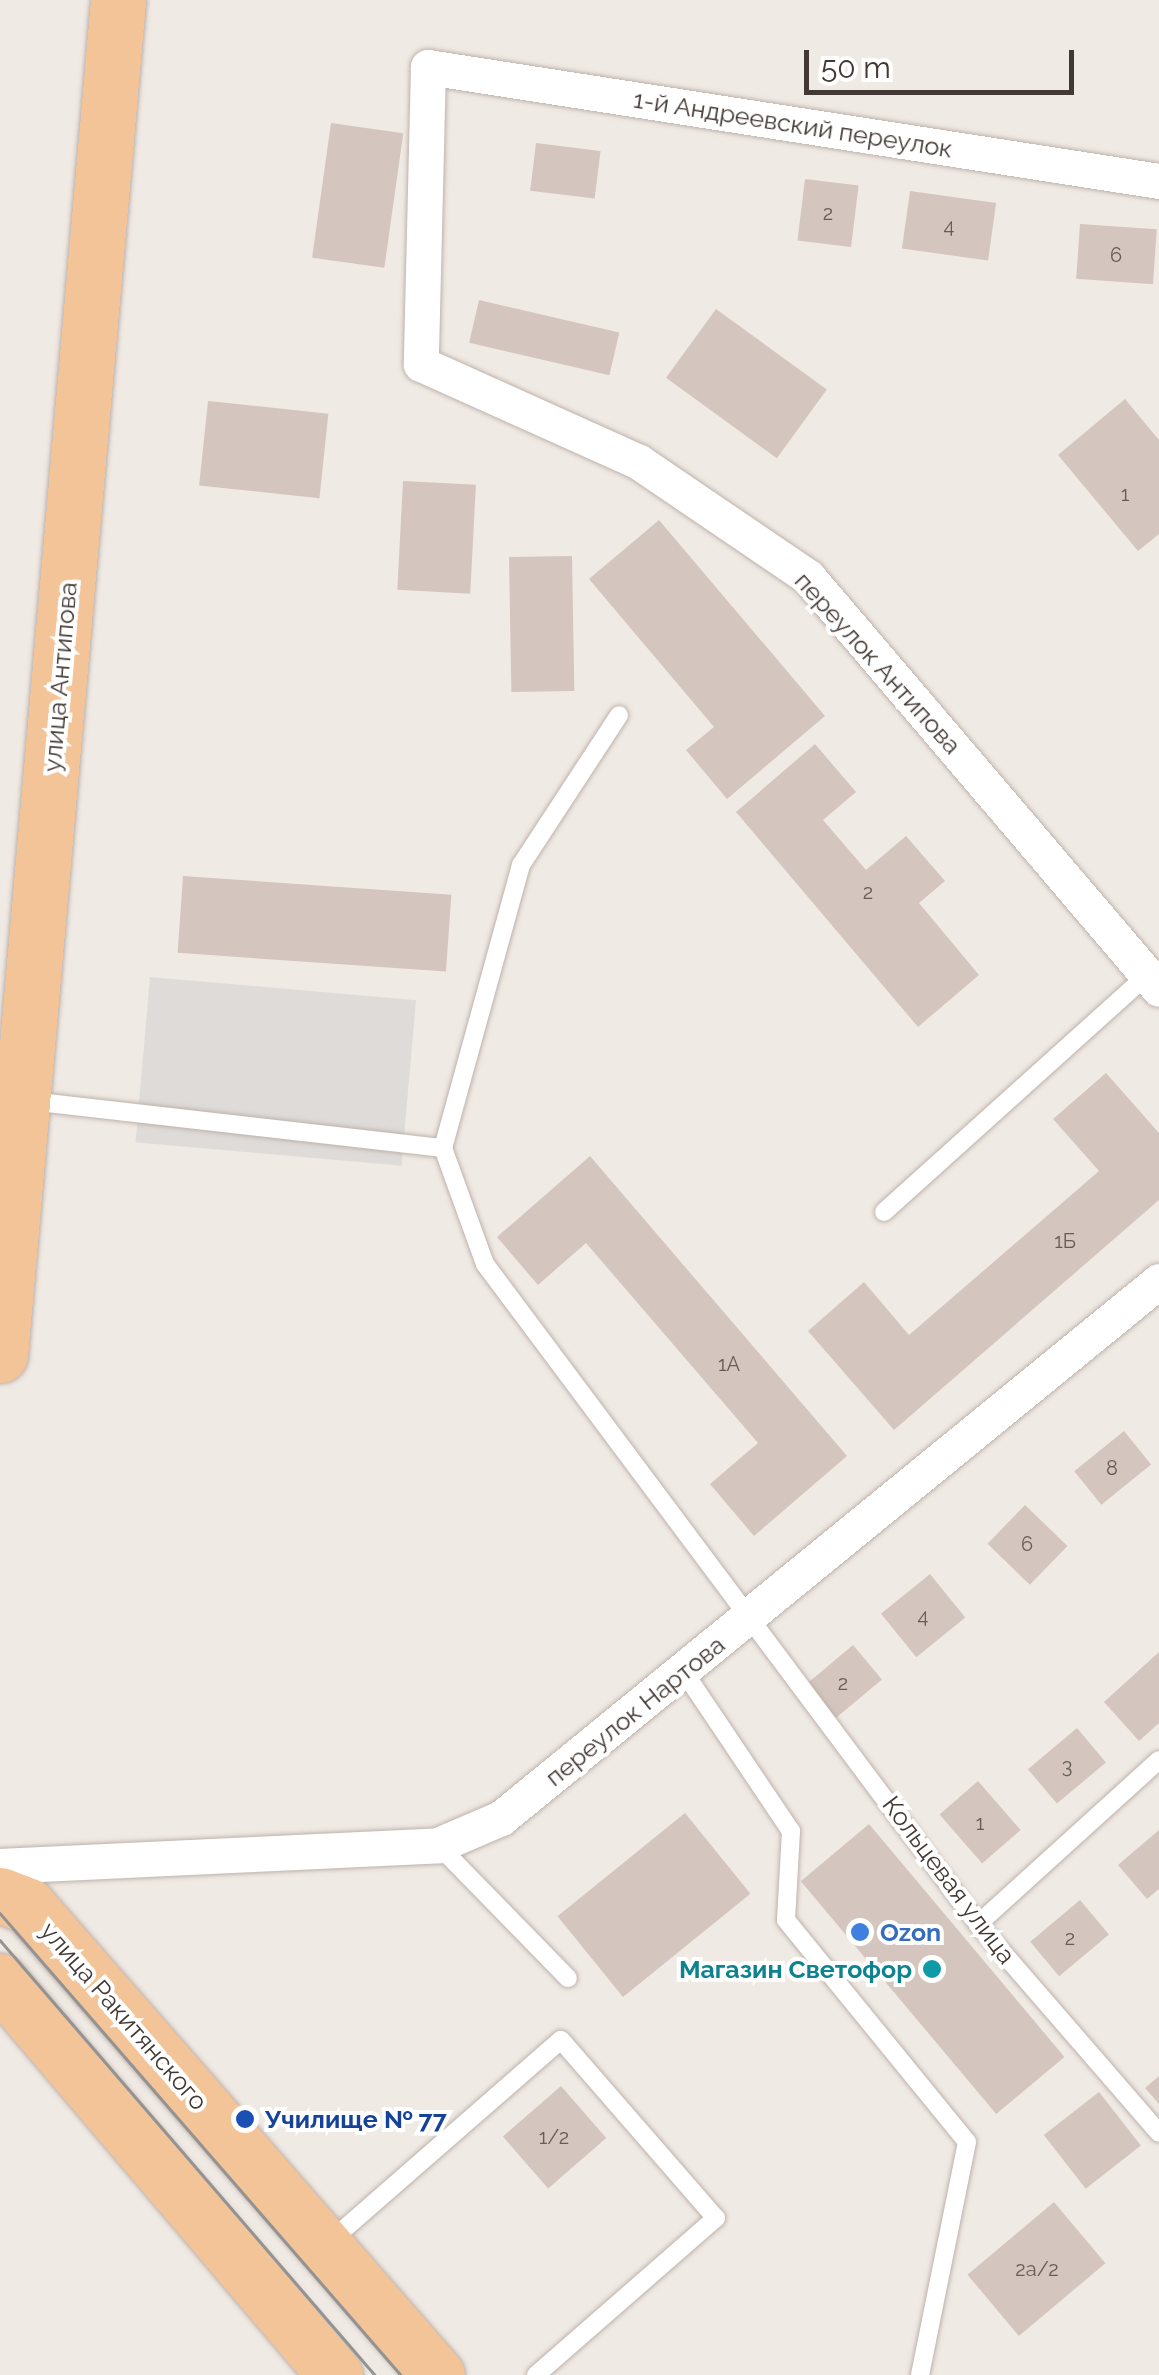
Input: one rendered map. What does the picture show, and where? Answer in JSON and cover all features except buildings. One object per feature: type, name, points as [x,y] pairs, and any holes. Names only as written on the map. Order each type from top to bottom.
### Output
[{"type":"main road","name":"улица Антипова","points":[[0,1354],[118,0]]},
{"type":"main road","name":"улица Ракитянского","points":[[0,1894],[28,1906],[436,2375]]},
{"type":"main road","points":[[0,1982],[336,2375]]},
{"type":"street","name":"1-й Андреевский переулок","points":[[428,67],[1159,181]]},
{"type":"street","name":"переулок Антипова","points":[[428,67],[421,364],[639,462],[808,578],[1153,982]]},
{"type":"street","name":"переулок Нартова","points":[[0,1866],[438,1845],[501,1818],[1159,1281]]},
{"type":"lane","points":[[24,1100],[443,1148],[521,865],[619,715]]},
{"type":"lane","points":[[884,1212],[1153,982]]},
{"type":"lane","name":"Кольцевая улица","points":[[443,1148],[485,1264],[753,1616],[978,1924],[1159,2134]]},
{"type":"lane","points":[[684,1672],[790,1831],[786,1920],[967,2142],[920,2375]]},
{"type":"lane","points":[[978,1924],[1159,1760]]},
{"type":"lane","points":[[438,1845],[568,1978]]},
{"type":"lane","points":[[324,2246],[561,2040],[716,2218],[536,2375]]},
{"type":"shaded area","points":[[150,977],[416,1000],[402,1166],[136,1142]]},
{"type":"tram line","points":[[0,1913],[401,2375]]},
{"type":"tram line","points":[[0,1940],[375,2375]]},
{"type":"place","name":"Ozon","points":[[860,1932]]},
{"type":"place","name":"Магазин Светофор","points":[[932,1969]]},
{"type":"place","name":"Училище № 77","points":[[245,2119]]}]
